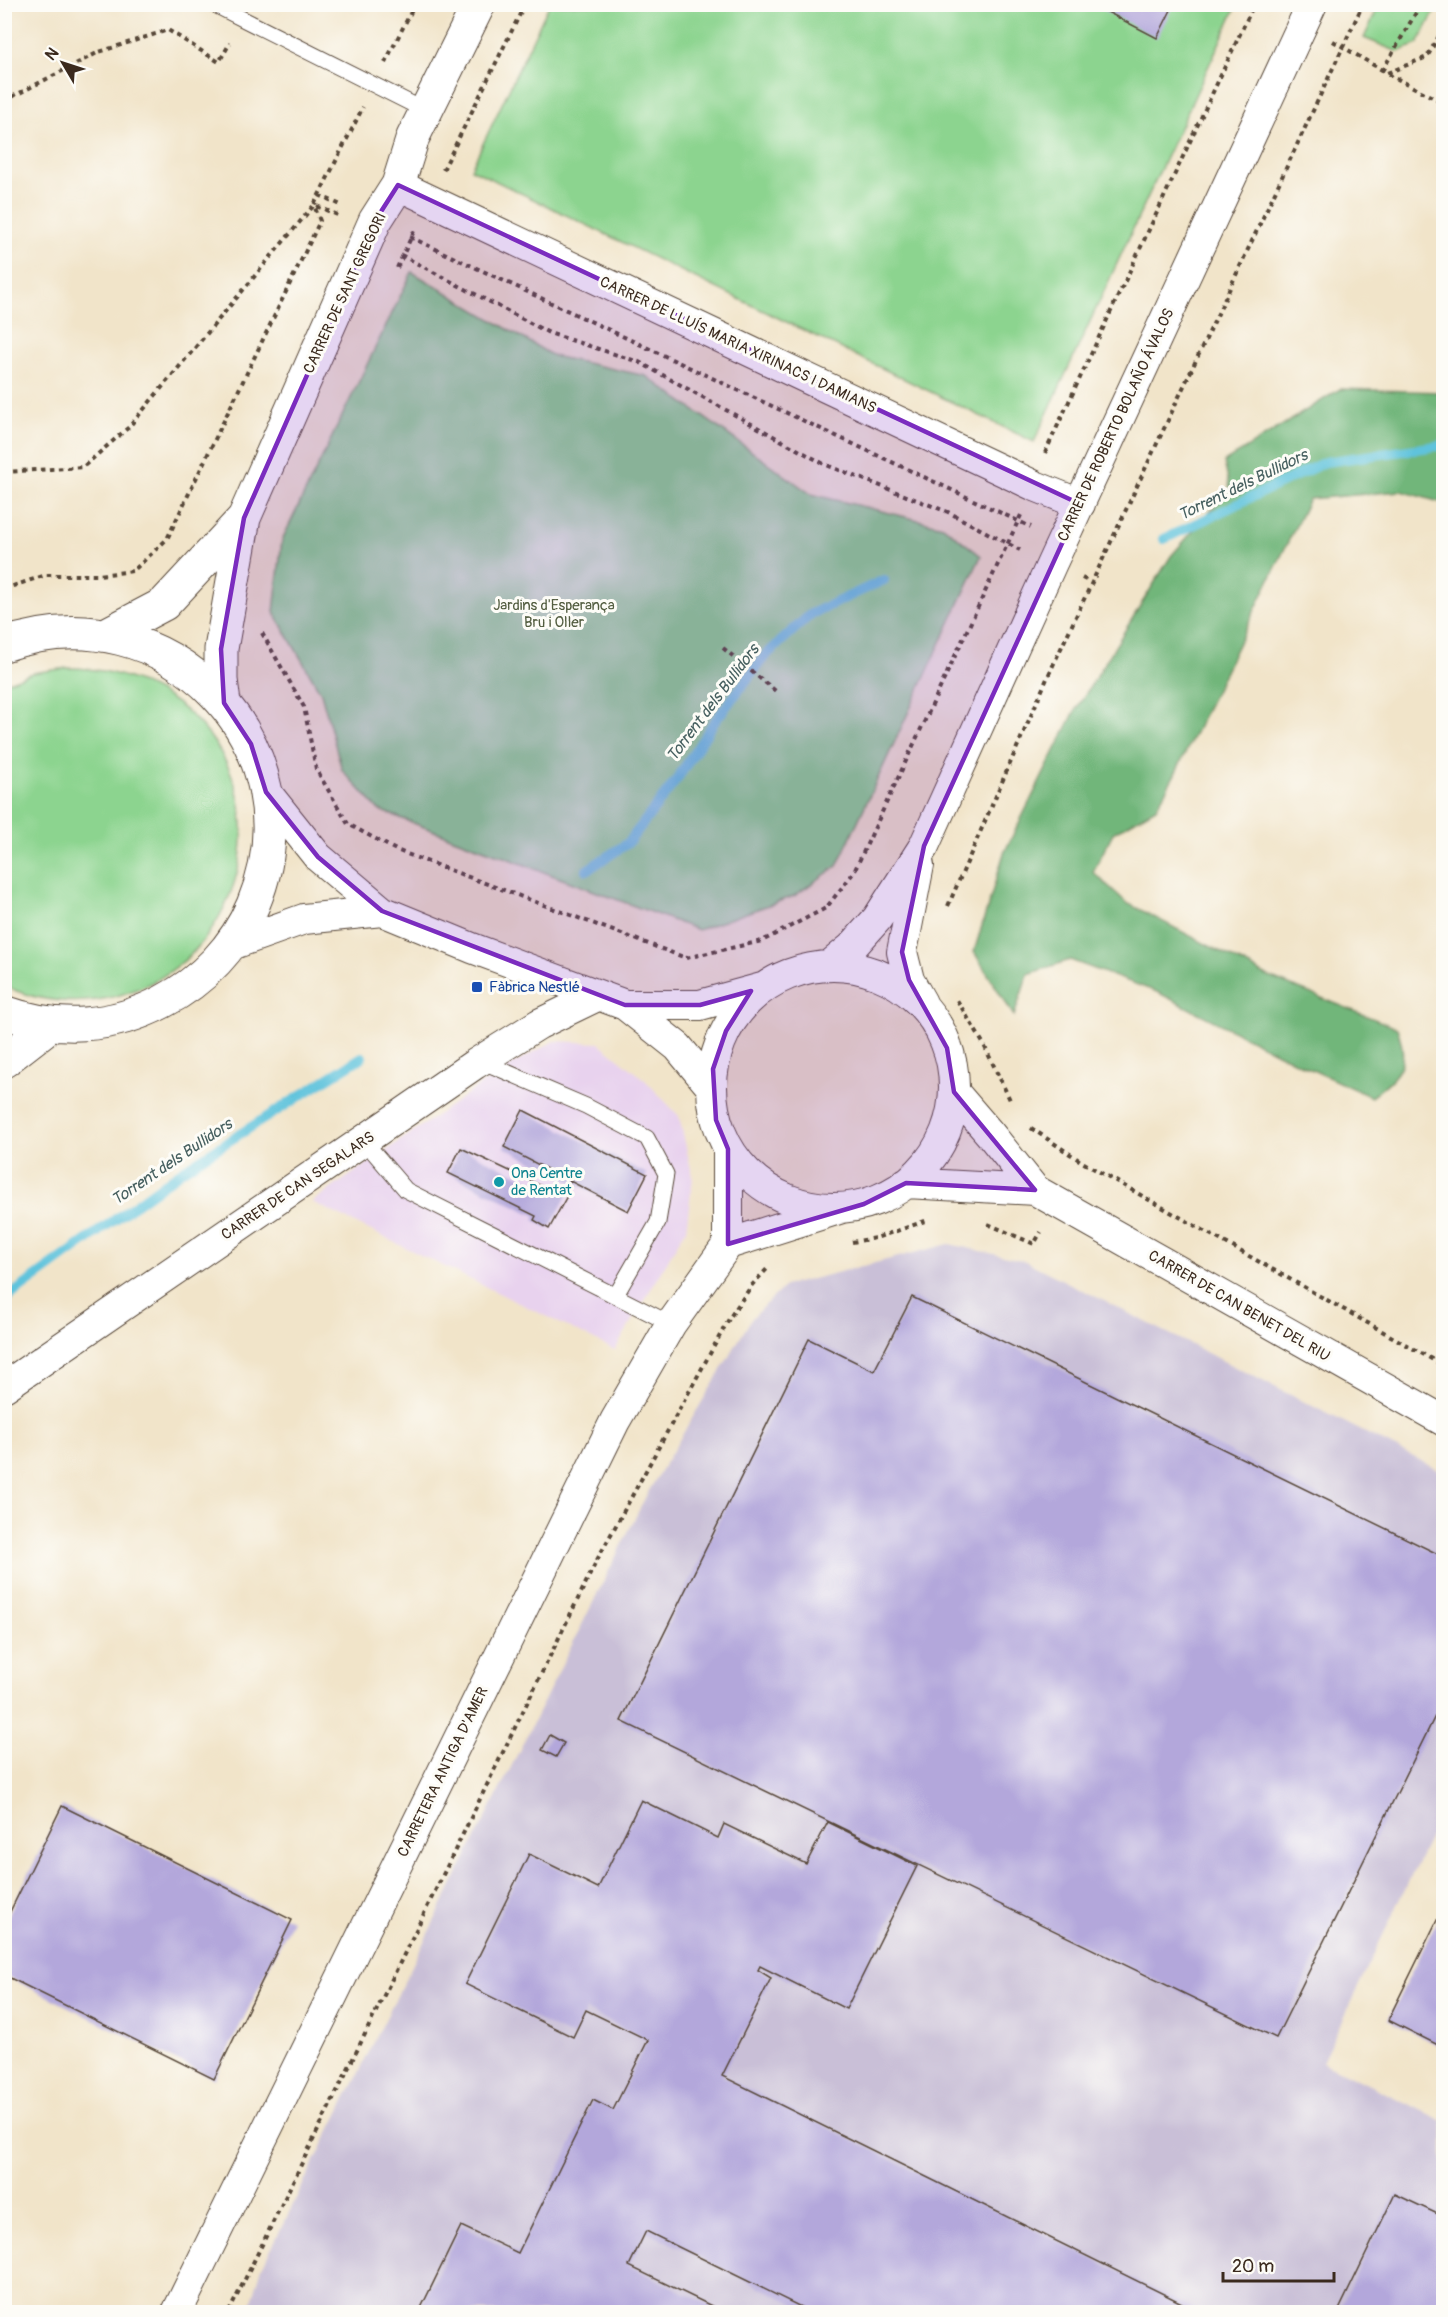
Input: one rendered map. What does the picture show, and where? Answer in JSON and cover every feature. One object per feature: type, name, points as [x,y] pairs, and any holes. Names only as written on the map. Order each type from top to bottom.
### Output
[{"type":"main road","name":"CARRER DE SANT GREGORI","points":[[224,703],[221,649],[243,518],[373,225],[398,185],[413,137],[479,4]]},
{"type":"main road","name":"CARRER DE SANT GREGORI","points":[[105,635],[164,604],[243,518]]},
{"type":"main road","points":[[4,645],[49,634],[68,632],[105,635],[139,643],[171,658],[200,678],[224,703],[251,744],[266,792],[269,824],[264,872],[248,917],[231,945],[203,975],[188,987],[153,1007],[114,1020],[74,1024],[53,1023],[4,1012]]},
{"type":"main road","points":[[4,1061],[53,1023]]},
{"type":"street","name":"CARRER DE ROBERTO BOLAÑO ÁVALOS","points":[[829,966],[852,948],[878,919],[924,846],[1057,552],[1312,4]]},
{"type":"street","name":"CARRER DE LLUÍS MARIA XIRINACS I DAMIANS","points":[[398,185],[1035,486],[1080,504]]},
{"type":"street","points":[[266,792],[318,857],[382,911],[597,996],[625,1005],[700,1005],[765,987]]},
{"type":"street","name":"CARRER DE ROBERTO BOLAÑO ÁVALOS","points":[[924,846],[902,952],[909,980],[935,1022],[947,1048],[954,1092]]},
{"type":"street","points":[[231,945],[304,919],[382,911]]},
{"type":"street","points":[[842,1208],[808,1206],[776,1194],[749,1175],[728,1149],[716,1120],[712,1088],[713,1069],[726,1031],[749,999],[765,987],[795,972],[829,966],[844,966],[875,974],[904,989],[927,1011]]},
{"type":"street","name":"CARRER DE CAN SEGALARS","points":[[4,1387],[481,1061],[539,1024],[597,996]]},
{"type":"street","points":[[625,1005],[678,1047],[712,1088]]},
{"type":"street","points":[[728,1149],[728,1244],[842,1208],[876,1200],[906,1183],[927,1161],[943,1136],[949,1121],[954,1092]]},
{"type":"street","name":"CARRER DE CAN BENET DEL RIU","points":[[954,1092],[1047,1196],[1443,1421]]},
{"type":"street","name":"CARRER DE CAN BENET DEL RIU","points":[[906,1183],[1047,1196]]},
{"type":"street","name":"CARRETERA ANTIGA D'AMER","points":[[177,2313],[610,1432],[671,1324],[728,1244]]},
{"type":"lane","points":[[213,4],[426,111]]},
{"type":"lane","points":[[481,1061],[586,1106],[647,1138],[666,1174],[658,1222],[616,1295]]},
{"type":"lane","points":[[363,1141],[406,1190],[671,1324]]},
{"type":"path","points":[[392,277],[525,4]]},
{"type":"path","points":[[262,622],[262,633],[304,707],[316,770],[348,824],[396,850],[686,958],[762,941],[826,908],[854,872],[1035,486],[1040,464],[1254,4]]},
{"type":"path","points":[[944,915],[1049,674],[1363,4]]},
{"type":"path","points":[[1385,72],[1420,4]]},
{"type":"path","points":[[4,101],[99,52],[168,30],[219,62],[245,21]]},
{"type":"path","points":[[1385,72],[1427,57],[1443,27]]},
{"type":"path","points":[[1343,47],[1443,103]]},
{"type":"path","points":[[320,195],[373,225],[1018,521],[1092,583]]},
{"type":"path","points":[[314,205],[373,225],[402,256],[549,333],[639,362],[824,464],[948,513],[1007,545],[1057,552]]},
{"type":"path","points":[[4,472],[83,467],[129,427],[314,205]]},
{"type":"path","points":[[4,590],[46,575],[99,575],[133,571],[167,538],[320,221],[314,205]]},
{"type":"path","points":[[723,648],[778,693]]},
{"type":"path","points":[[956,998],[983,1043],[1015,1110]]},
{"type":"path","points":[[1028,1126],[1082,1162],[1443,1366]]},
{"type":"path","points":[[984,1222],[1034,1244],[1047,1196]]},
{"type":"path","points":[[849,1242],[876,1238],[934,1218]]},
{"type":"path","points":[[229,2313],[597,1560],[730,1317],[752,1284],[774,1264]]},
{"type":"highlighted area","points":[[398,185],[1080,504],[924,846],[902,952],[909,980],[947,1048],[954,1092],[1035,1190],[906,1183],[864,1204],[728,1244],[728,1149],[716,1120],[713,1069],[726,1031],[751,991],[700,1005],[625,1005],[382,911],[318,857],[266,792],[251,744],[224,703],[221,649],[244,518],[375,221]]},
{"type":"shaded area","points":[[554,1041],[599,1043],[644,1079],[679,1116],[693,1178],[686,1229],[615,1350],[312,1202],[496,1074]]},
{"type":"shaded area","points":[[949,1244],[1025,1261],[1443,1472],[1443,1810],[1322,2062],[1443,2121],[1443,2312],[249,2312],[262,2267],[647,1494],[752,1318],[785,1286]]},
{"type":"green space","points":[[1379,4],[1438,5],[1418,44],[1398,52],[1364,38]]},
{"type":"green space","points":[[549,5],[1237,5],[1034,442],[471,169]]},
{"type":"green space","name":"Jardins d'Esperança Bru i Oller","points":[[412,272],[553,356],[646,376],[811,494],[943,526],[981,556],[837,866],[794,896],[698,930],[379,810],[342,770],[321,693],[274,612],[282,540]]},
{"type":"green space","points":[[1340,389],[1443,392],[1443,503],[1401,491],[1309,499],[1174,776],[1156,808],[1113,833],[1093,872],[1127,903],[1269,977],[1397,1028],[1402,1052],[1400,1068],[1389,1082],[1371,1097],[1293,1061],[1157,992],[1070,960],[1028,974],[1014,1016],[974,952],[1004,853],[1075,711],[1171,556],[1230,489],[1224,462]]},
{"type":"green space","points":[[67,668],[116,674],[159,692],[195,719],[221,753],[237,793],[242,836],[235,882],[213,927],[195,950],[173,970],[148,985],[120,995],[91,1001],[47,999],[18,992],[5,986],[5,683],[32,673]]},
{"type":"building","points":[[1092,4],[1174,4],[1157,38]]},
{"type":"building","points":[[523,1110],[647,1174],[628,1211],[504,1147]]},
{"type":"building","name":"Ona Centre de Rentat","points":[[461,1148],[550,1190],[552,1185],[568,1194],[549,1229],[534,1220],[536,1216],[448,1173]]},
{"type":"building","points":[[912,1297],[1444,1557],[1444,1698],[1276,2038],[621,1721],[809,1339],[874,1371]]},
{"type":"building","points":[[550,1735],[564,1743],[556,1757],[542,1750]]},
{"type":"building","points":[[641,1800],[718,1838],[724,1824],[806,1864],[828,1822],[917,1866],[846,2009],[760,1966],[758,1970],[771,1978],[722,2076],[1200,2312],[811,2312],[646,2231],[629,2266],[724,2312],[419,2312],[461,2226],[518,2253],[593,2100],[613,2110],[648,2040],[586,2010],[573,2037],[465,1984],[529,1854],[598,1888]]},
{"type":"building","points":[[62,1806],[292,1920],[214,2079],[4,1975],[4,1924]]},
{"type":"building","points":[[1444,1906],[1444,2048],[1388,2020]]},
{"type":"building","points":[[1395,2194],[1444,2217],[1444,2312],[1338,2312]]},
{"type":"waterway","name":"Torrent dels Bullidors","points":[[1164,539],[1325,462],[1444,445]]},
{"type":"waterway","name":"Torrent dels Bullidors","points":[[587,870],[628,843],[677,779],[712,725],[765,656],[811,614],[884,580]]},
{"type":"waterway","name":"Torrent dels Bullidors","points":[[4,1300],[183,1170],[362,1057]]},
{"type":"place","name":"Fàbrica Nestlé","points":[[477,987]]},
{"type":"place","name":"Ona Centre de Rentat","points":[[499,1182]]}]
